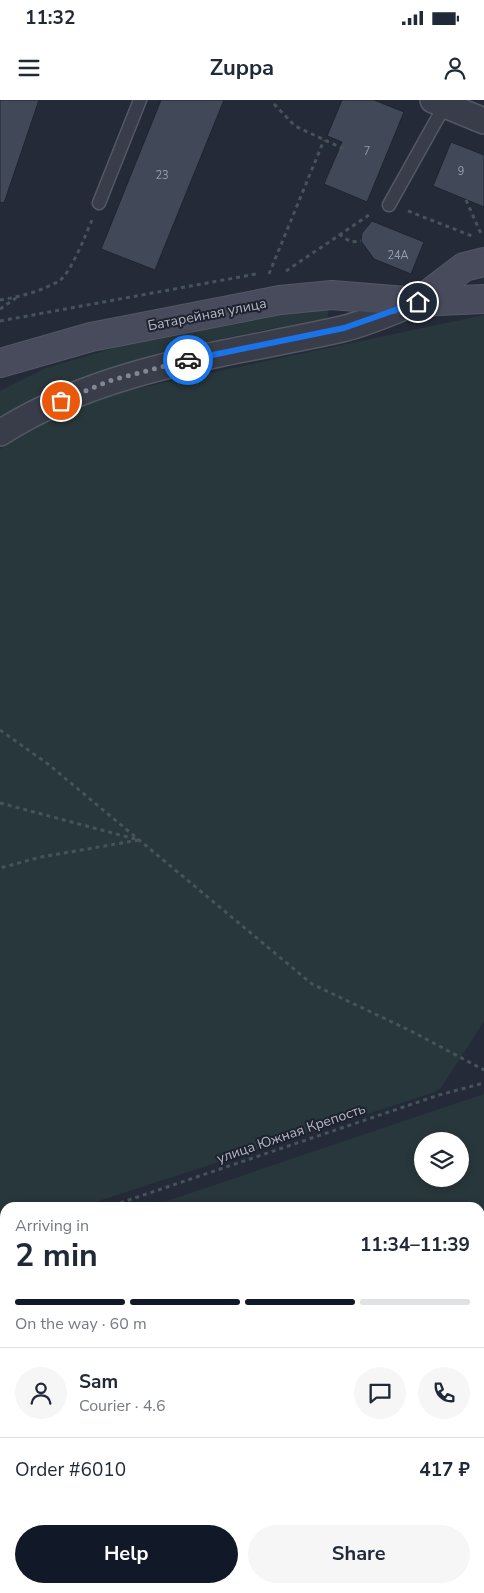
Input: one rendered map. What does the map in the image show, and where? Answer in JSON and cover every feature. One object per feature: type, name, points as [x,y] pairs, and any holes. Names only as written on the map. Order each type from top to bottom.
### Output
[{"type":"street","points":[[442,102],[484,121]]},
{"type":"street","name":"Батарейная улица","points":[[0,433],[27,416],[112,380],[211,354],[344,328],[418,302],[464,267],[484,262]]},
{"type":"street","name":"Батарейная улица","points":[[1,363],[91,337],[280,300],[332,295],[418,302],[484,299]]},
{"type":"lane","points":[[99,203],[140,100]]},
{"type":"lane","points":[[389,205],[442,102]]},
{"type":"path","points":[[274,104],[296,126],[346,150]]},
{"type":"path","points":[[267,279],[324,140]]},
{"type":"path","points":[[279,276],[362,218],[389,205],[422,214],[484,242],[466,200]]},
{"type":"path","points":[[0,300],[17,297],[60,280],[80,250],[99,203]]},
{"type":"path","points":[[339,234],[351,242],[361,241]]},
{"type":"path","points":[[0,321],[269,272]]},
{"type":"path","points":[[0,309],[17,297]]},
{"type":"path","points":[[0,730],[48,764],[312,984],[411,1030],[484,1070]]},
{"type":"path","points":[[0,803],[139,840]]},
{"type":"path","points":[[0,868],[41,857],[139,840]]},
{"type":"path","name":"улица Южная Крепость","points":[[123,1202],[439,1095],[484,1083]]},
{"type":"shaded area","points":[[323,309],[328,311],[328,316],[324,319],[199,344],[117,366],[76,380],[0,417],[0,391],[46,368],[134,342],[235,318]]},
{"type":"shaded area","points":[[484,315],[484,1021],[441,1088],[435,1092],[95,1202],[0,1202],[0,449],[37,426],[115,393]]},
{"type":"shaded area","points":[[484,1094],[484,1202],[164,1202]]},
{"type":"building","points":[[0,100],[39,100],[4,203],[0,202]]},
{"type":"building","points":[[161,100],[224,100],[155,270],[101,249]]},
{"type":"building","points":[[342,100],[374,100],[404,112],[367,202],[324,184],[342,142],[327,136]]},
{"type":"building","points":[[451,142],[484,155],[484,207],[433,186]]},
{"type":"building","points":[[372,221],[424,242],[411,274],[374,259],[361,241],[362,233]]},
{"type":"way so far","points":[[61,401],[112,380],[188,360]]},
{"type":"route","points":[[188,360],[344,328],[418,302]]}]
